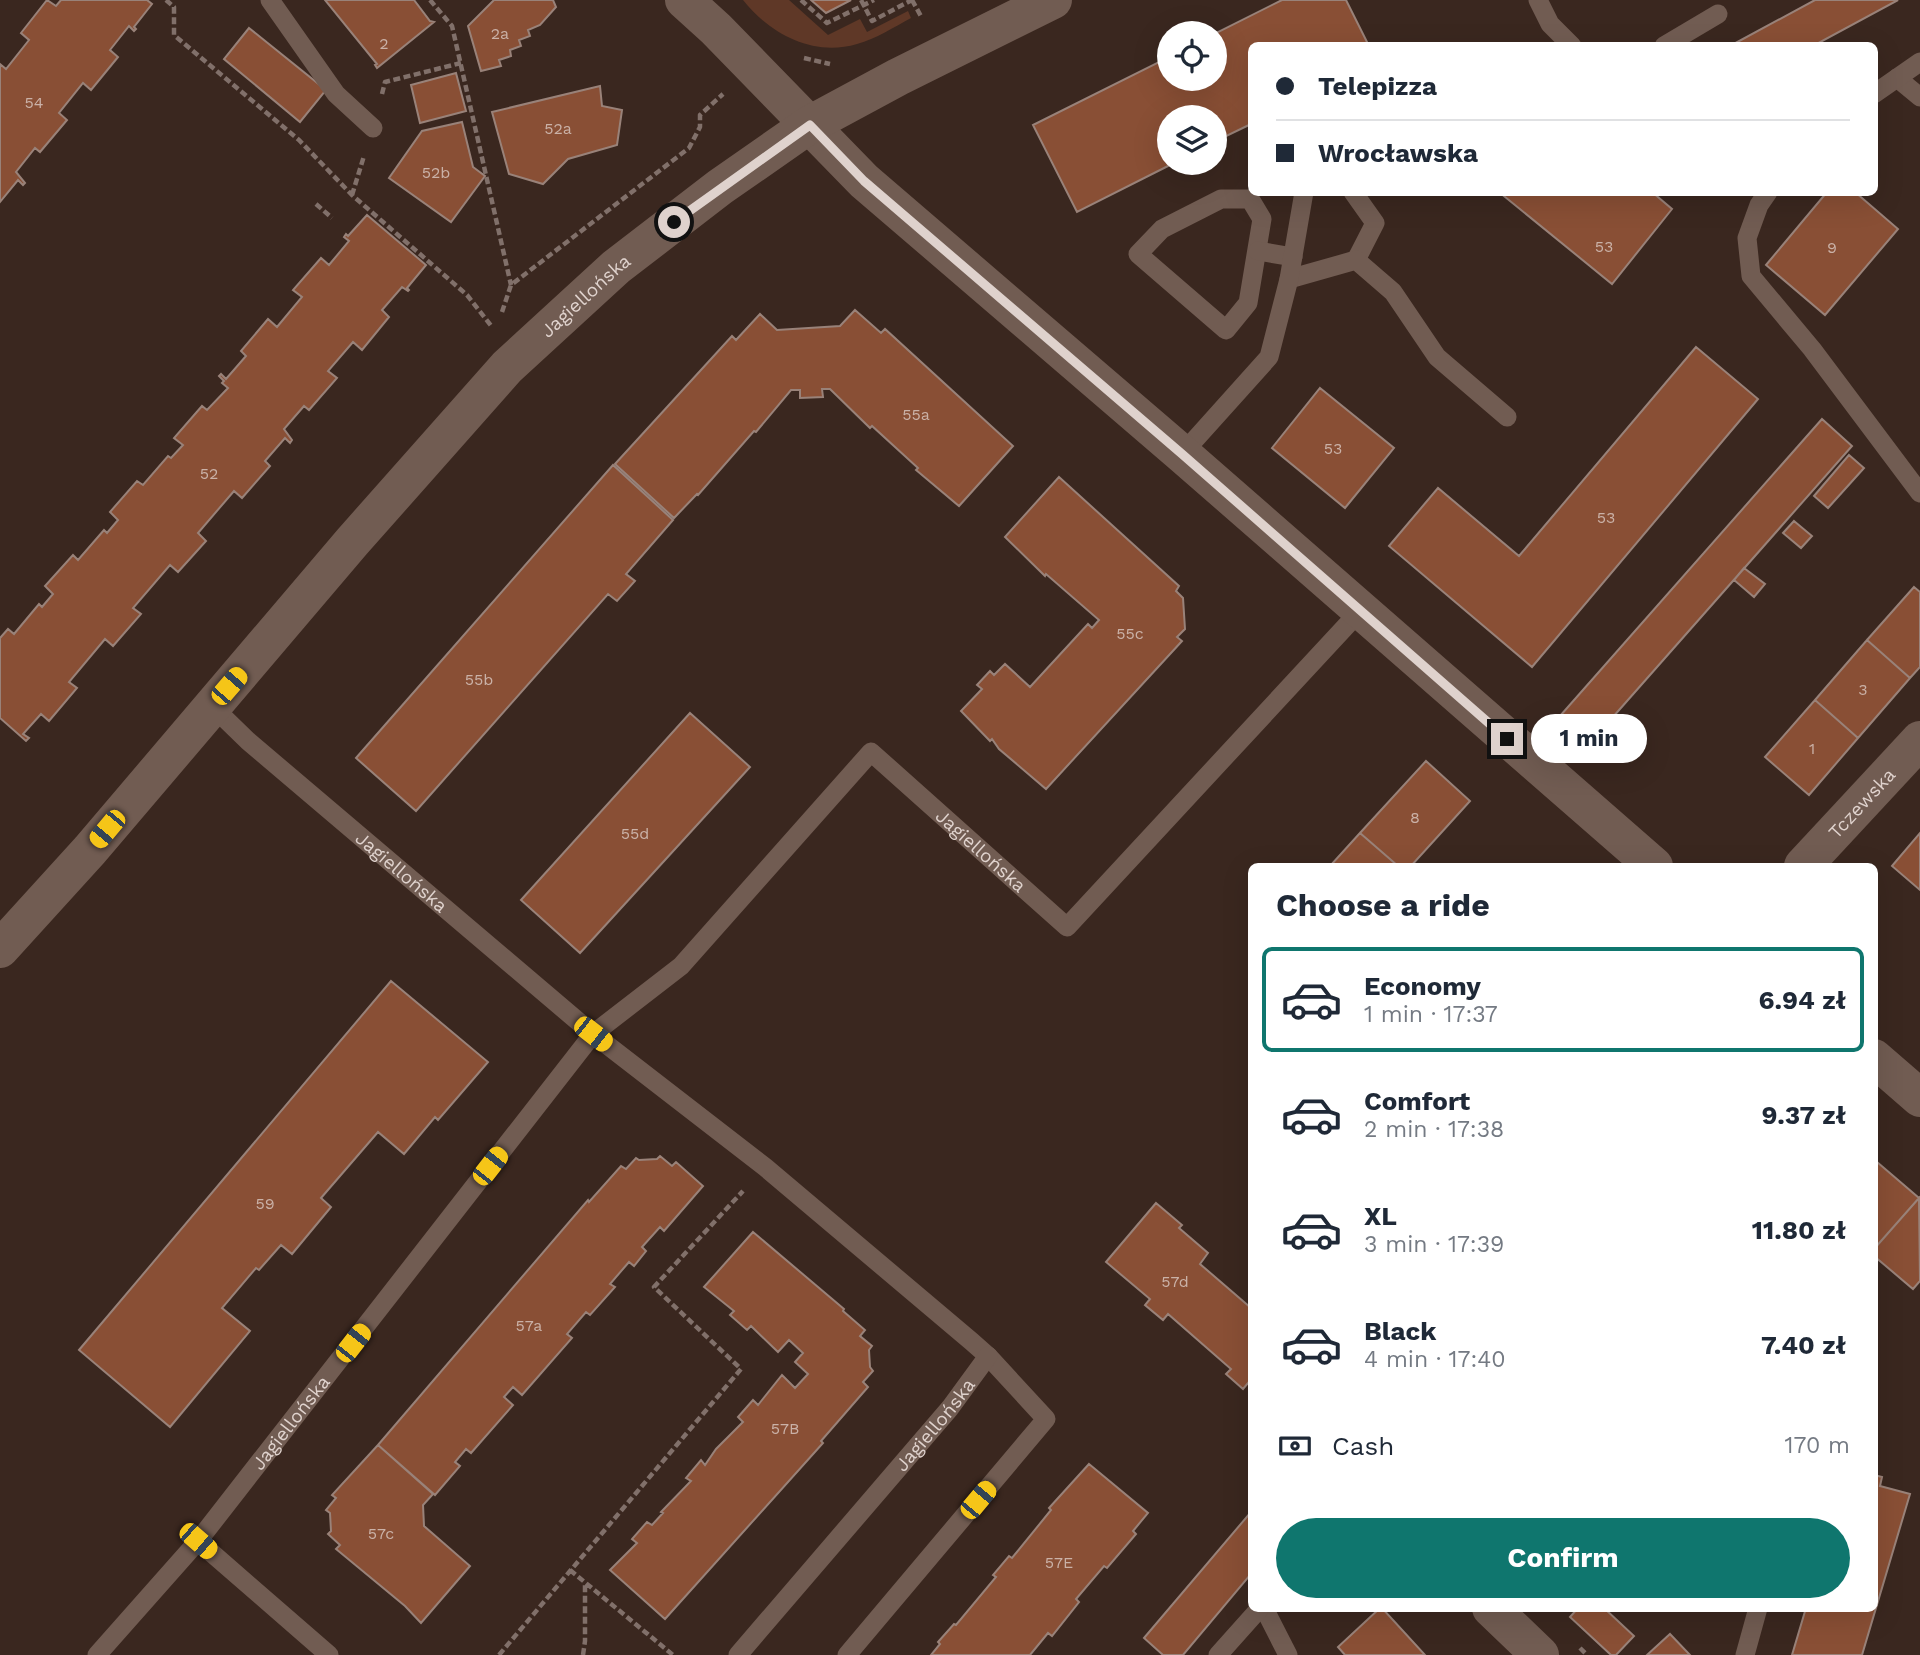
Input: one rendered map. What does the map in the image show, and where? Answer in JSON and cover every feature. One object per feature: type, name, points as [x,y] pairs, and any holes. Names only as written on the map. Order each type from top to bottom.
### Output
[{"type":"street","points":[[684,0],[864,181],[1651,863]]},
{"type":"street","name":"Jagiellońska","points":[[0,949],[90,850],[352,542],[507,367],[616,267],[719,187],[810,125],[898,77],[1053,0]]},
{"type":"street","name":"Tczewska","points":[[1806,863],[1920,740]]},
{"type":"street","points":[[1878,1061],[1920,1098]]},
{"type":"street","points":[[1495,1612],[1540,1655]]},
{"type":"lane","points":[[270,0],[336,94],[373,128]]},
{"type":"lane","points":[[1538,0],[1550,24],[1568,42]]},
{"type":"lane","points":[[1671,42],[1718,14]]},
{"type":"lane","points":[[1878,91],[1920,62]]},
{"type":"lane","points":[[1898,78],[1920,97]]},
{"type":"lane","points":[[1182,454],[1269,357],[1289,279],[1303,196]]},
{"type":"lane","points":[[1289,279],[1356,260],[1374,223],[1356,196]]},
{"type":"lane","points":[[1765,196],[1759,205],[1747,238],[1751,276],[1812,349],[1920,493]]},
{"type":"lane","points":[[1221,199],[1250,199],[1262,219],[1258,251],[1248,303],[1226,330],[1138,254],[1162,229],[1221,199]]},
{"type":"lane","points":[[1258,251],[1293,257]]},
{"type":"lane","points":[[1356,260],[1392,292],[1437,357],[1507,417]]},
{"type":"lane","name":"Jagiellońska","points":[[97,1655],[198,1541],[593,1034],[681,966],[871,752],[1067,927],[1360,611]]},
{"type":"lane","name":"Jagiellońska","points":[[212,706],[248,741],[593,1034],[765,1167],[988,1356],[950,1408],[738,1655]]},
{"type":"lane","points":[[847,1655],[1046,1419],[988,1356]]},
{"type":"lane","points":[[198,1541],[329,1655]]},
{"type":"lane","points":[[1218,1655],[1258,1612]]},
{"type":"lane","points":[[1264,1612],[1287,1655]]},
{"type":"lane","points":[[1745,1655],[1757,1612]]},
{"type":"path","points":[[166,0],[174,7],[174,36],[299,141],[352,195],[467,295],[496,331]]},
{"type":"path","points":[[430,0],[452,26],[511,285]]},
{"type":"path","points":[[801,0],[827,23],[862,3],[874,0]]},
{"type":"path","points":[[862,3],[872,21],[912,0],[919,13]]},
{"type":"path","points":[[316,204],[332,218]]},
{"type":"path","points":[[499,1655],[741,1369],[654,1287],[765,1167]]},
{"type":"path","points":[[570,1570],[673,1655]]},
{"type":"path","points":[[583,1655],[585,1583]]},
{"type":"shaded area","points":[[743,0],[789,0],[828,35],[860,19],[867,32],[908,11],[911,18],[864,42],[841,47],[824,47],[794,40],[779,32]]},
{"type":"building","points":[[47,0],[56,6],[61,0],[147,0],[152,4],[134,27],[136,29],[134,31],[129,26],[110,50],[118,57],[91,90],[83,83],[59,113],[67,120],[40,152],[35,148],[16,172],[25,183],[23,185],[18,180],[0,202],[0,64],[6,69],[29,40],[21,33]]},
{"type":"building","points":[[325,0],[414,0],[430,21],[434,22],[377,68],[377,64]]},
{"type":"building","points":[[494,0],[553,0],[556,7],[540,25],[528,30],[530,36],[519,40],[521,46],[510,50],[511,56],[499,60],[501,66],[481,71],[468,26]]},
{"type":"building","points":[[811,0],[851,0],[826,13]]},
{"type":"building","points":[[1282,0],[1346,0],[1367,42],[1248,42],[1248,125],[1227,136],[1227,105],[1157,105],[1157,172],[1077,212],[1033,125],[1157,63],[1157,91],[1227,91],[1227,28]]},
{"type":"building","points":[[1815,0],[1898,0],[1820,42],[1737,42]]},
{"type":"building","points":[[249,28],[326,90],[300,122],[224,59]]},
{"type":"building","points":[[456,73],[466,111],[420,123],[411,85]]},
{"type":"building","points":[[600,86],[602,106],[622,110],[617,145],[568,159],[543,184],[509,174],[492,112]]},
{"type":"building","points":[[462,122],[473,167],[485,176],[451,222],[389,178],[422,131]]},
{"type":"building","points":[[1504,196],[1657,196],[1672,209],[1612,284]]},
{"type":"building","points":[[1824,196],[1860,196],[1898,229],[1825,315],[1766,265]]},
{"type":"building","points":[[367,215],[426,265],[407,288],[409,290],[402,287],[382,310],[389,317],[362,350],[353,342],[328,371],[337,378],[309,410],[304,406],[284,429],[292,440],[290,443],[285,438],[265,461],[270,466],[242,498],[234,491],[198,533],[206,541],[178,572],[170,565],[133,608],[141,614],[113,646],[105,639],[69,682],[77,688],[49,721],[41,714],[23,734],[29,738],[26,741],[0,718],[0,638],[8,629],[14,634],[39,604],[42,607],[53,594],[45,586],[73,555],[78,560],[104,530],[107,533],[118,520],[110,512],[137,481],[143,485],[168,456],[171,458],[183,445],[174,438],[202,406],[207,410],[228,388],[219,376],[221,374],[226,379],[246,356],[241,351],[268,319],[277,327],[302,297],[293,290],[321,258],[329,265],[349,241],[344,237],[346,234],[348,236]]},
{"type":"building","points":[[855,310],[881,333],[885,329],[1013,446],[959,506],[916,470],[918,468],[872,426],[870,428],[830,389],[822,389],[823,397],[800,398],[800,390],[791,390],[756,432],[754,431],[674,518],[615,464],[732,336],[736,340],[760,314],[777,330],[840,326]]},
{"type":"building","points":[[1696,347],[1758,399],[1532,667],[1389,546],[1438,488],[1519,556]]},
{"type":"building","points":[[1320,388],[1394,448],[1345,508],[1272,448]]},
{"type":"building","points":[[1822,419],[1852,446],[1590,743],[1560,716]]},
{"type":"building","points":[[1849,455],[1864,468],[1828,508],[1814,496]]},
{"type":"building","points":[[613,465],[673,520],[626,574],[635,581],[617,601],[608,594],[416,811],[356,758]]},
{"type":"building","points":[[1059,477],[1179,586],[1176,591],[1183,598],[1185,629],[1177,637],[1182,641],[1046,789],[999,749],[992,739],[990,741],[961,711],[982,689],[977,685],[990,671],[994,675],[1005,664],[1030,687],[1088,624],[1092,628],[1099,620],[1046,574],[1045,576],[1005,537]]},
{"type":"building","points":[[1794,521],[1812,536],[1801,548],[1783,533]]},
{"type":"building","points":[[1744,568],[1765,584],[1754,597],[1734,580]]},
{"type":"building","points":[[1914,587],[1920,592],[1920,667],[1910,678],[1867,640]]},
{"type":"building","points":[[1867,640],[1910,678],[1858,738],[1815,700]]},
{"type":"building","points":[[1815,700],[1858,738],[1809,795],[1765,757]]},
{"type":"building","points":[[690,713],[750,767],[580,953],[521,900]]},
{"type":"building","points":[[1426,761],[1470,801],[1414,863],[1395,863],[1360,833]]},
{"type":"building","points":[[1360,833],[1395,863],[1333,863]]},
{"type":"building","points":[[1920,833],[1920,890],[1892,866]]},
{"type":"building","points":[[391,981],[488,1062],[438,1120],[435,1117],[404,1154],[378,1132],[321,1198],[331,1207],[292,1254],[281,1245],[259,1270],[256,1268],[222,1308],[250,1331],[170,1427],[79,1350]]},
{"type":"building","points":[[660,1156],[672,1166],[676,1162],[703,1186],[664,1231],[660,1227],[642,1247],[646,1251],[634,1266],[629,1262],[610,1284],[615,1287],[590,1315],[586,1312],[567,1334],[572,1338],[522,1395],[513,1387],[504,1397],[513,1405],[471,1453],[466,1449],[455,1462],[460,1466],[435,1495],[378,1445],[588,1200],[589,1202],[621,1166],[626,1169],[636,1158],[657,1159]]},
{"type":"building","points":[[1878,1163],[1919,1198],[1878,1244]]},
{"type":"building","points":[[1919,1198],[1920,1281],[1913,1289],[1878,1259],[1878,1244]]},
{"type":"building","points":[[1156,1203],[1182,1225],[1179,1228],[1208,1253],[1200,1264],[1248,1305],[1248,1383],[1243,1389],[1226,1374],[1231,1369],[1168,1314],[1163,1320],[1145,1305],[1150,1299],[1106,1262]]},
{"type":"building","points":[[753,1232],[865,1330],[860,1336],[872,1346],[869,1350],[870,1367],[873,1371],[863,1382],[868,1387],[821,1441],[823,1443],[665,1619],[610,1570],[637,1543],[632,1539],[647,1522],[652,1525],[691,1481],[686,1478],[701,1460],[705,1465],[716,1449],[743,1422],[738,1417],[753,1400],[758,1405],[782,1375],[795,1388],[808,1374],[795,1362],[803,1353],[789,1340],[778,1352],[751,1326],[747,1330],[730,1315],[734,1311],[704,1287]]},
{"type":"building","points":[[378,1445],[433,1494],[423,1505],[424,1526],[470,1566],[421,1623],[405,1606],[336,1549],[340,1545],[328,1534],[331,1531],[330,1513],[326,1510],[336,1498],[332,1495]]},
{"type":"building","points":[[1089,1464],[1148,1513],[1133,1531],[1136,1534],[1076,1599],[1079,1602],[1052,1636],[1048,1633],[1030,1655],[931,1655],[940,1644],[938,1642],[954,1624],[956,1625],[996,1577],[993,1575],[1009,1556],[1012,1558],[1051,1510],[1049,1508]]},
{"type":"building","points":[[1878,1476],[1882,1477],[1880,1486],[1910,1494],[1878,1601]]},
{"type":"building","points":[[1248,1516],[1248,1578],[1183,1655],[1163,1655],[1144,1638]]},
{"type":"building","points":[[1376,1612],[1386,1612],[1425,1655],[1345,1655],[1338,1647]]},
{"type":"building","points":[[1574,1612],[1608,1612],[1634,1636],[1616,1655],[1611,1655],[1570,1617]]},
{"type":"building","points":[[1805,1612],[1875,1612],[1862,1655],[1792,1655]]},
{"type":"building","points":[[1670,1634],[1690,1655],[1647,1655]]},
{"type":"route","points":[[674,222],[719,187],[810,125],[864,181],[1182,454],[1507,739]]}]
